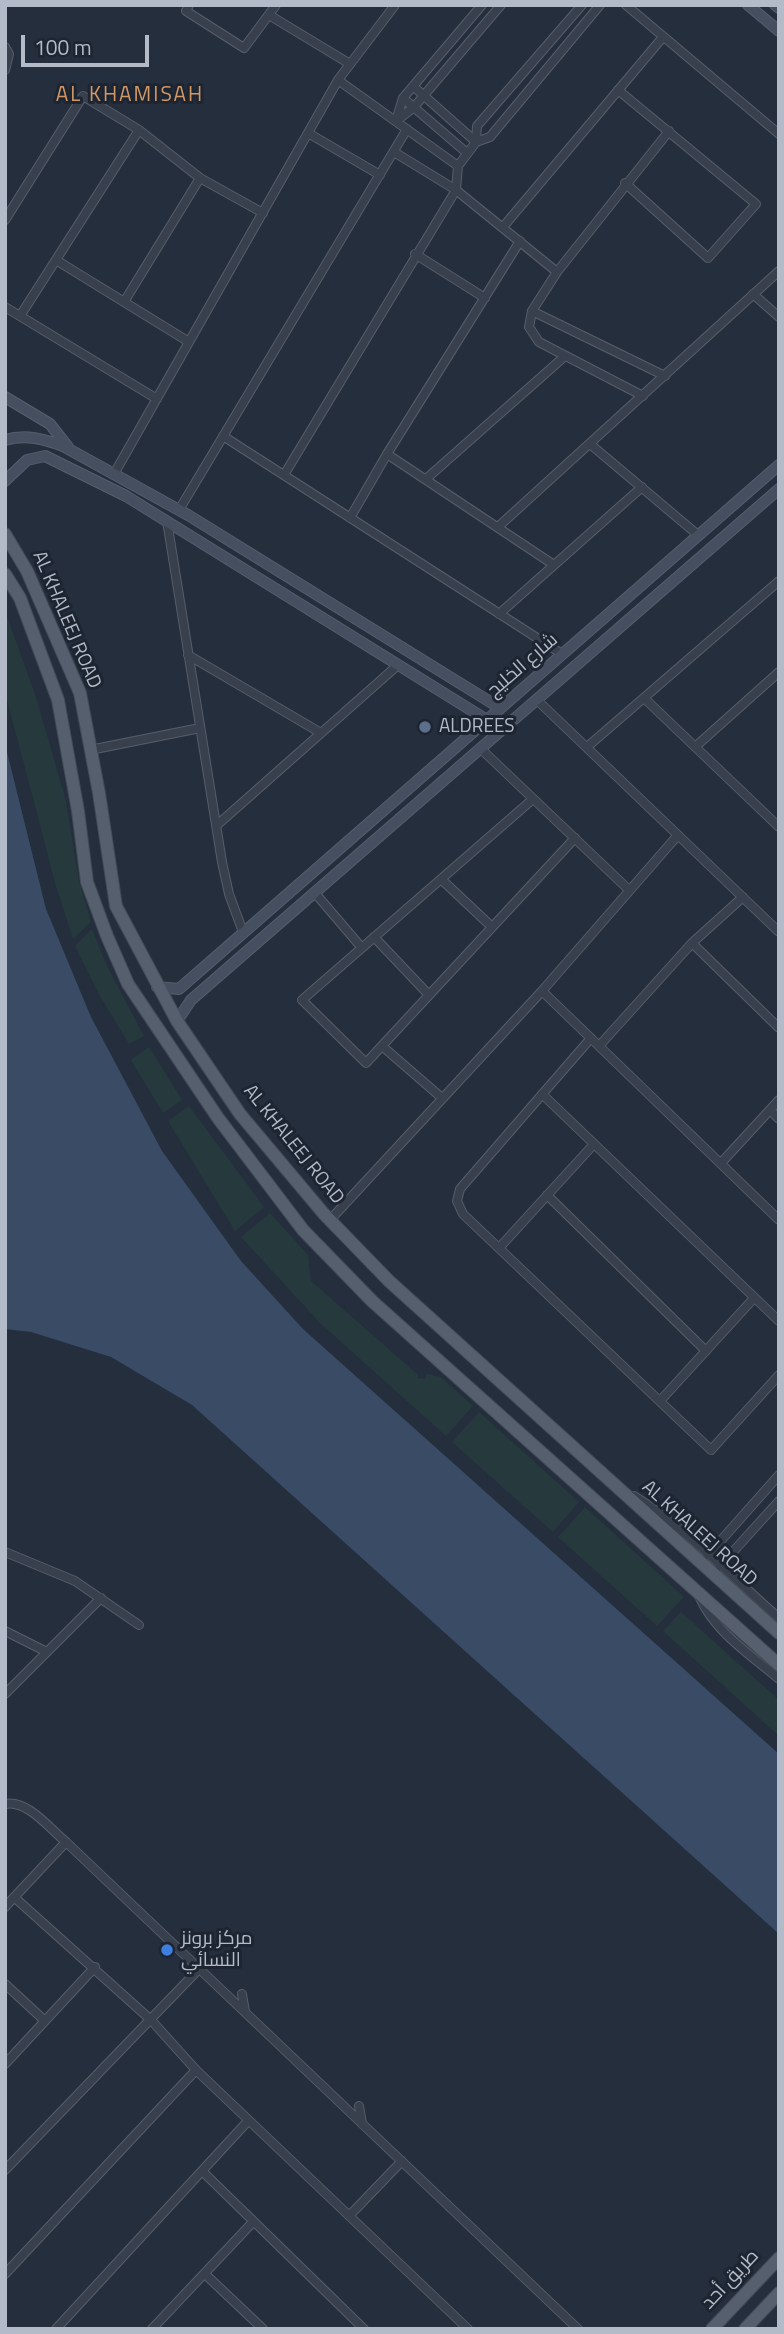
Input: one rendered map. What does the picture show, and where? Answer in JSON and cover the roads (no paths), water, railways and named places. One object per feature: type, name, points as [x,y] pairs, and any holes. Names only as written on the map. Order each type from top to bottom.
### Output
[{"type":"main road","name":"AL KHALEEJ ROAD","points":[[5,534],[27,571],[80,693],[116,906],[177,1021],[240,1114],[330,1220],[389,1281],[779,1633]]},
{"type":"main road","name":"AL KHALEEJ ROAD","points":[[5,574],[20,598],[58,700],[78,811],[87,882],[107,936],[128,984],[218,1118],[311,1239],[372,1301],[779,1665]]},
{"type":"main road","name":"طريق أحد","points":[[712,2329],[779,2258]]},
{"type":"main road","points":[[746,2329],[779,2293]]},
{"type":"street","points":[[189,5],[186,11],[244,48],[276,5]]},
{"type":"street","points":[[114,474],[338,80],[395,5]]},
{"type":"street","points":[[396,121],[403,98],[482,5]]},
{"type":"street","points":[[396,121],[424,96],[500,5]]},
{"type":"street","points":[[476,142],[477,127],[582,5]]},
{"type":"street","points":[[284,475],[456,190],[458,166],[476,142],[490,137],[600,5]]},
{"type":"street","points":[[626,5],[779,134]]},
{"type":"street","points":[[748,5],[779,31]]},
{"type":"street","points":[[269,15],[350,64]]},
{"type":"street","points":[[503,227],[663,37]]},
{"type":"street","points":[[5,47],[9,54],[5,70]]},
{"type":"street","points":[[338,80],[458,166]]},
{"type":"street","points":[[413,86],[476,142]]},
{"type":"street","points":[[618,90],[756,204],[708,258],[625,183]]},
{"type":"street","points":[[5,220],[83,96],[139,130],[200,178],[262,213]]},
{"type":"street","points":[[403,98],[467,153]]},
{"type":"street","points":[[178,510],[407,129]]},
{"type":"street","points":[[20,316],[139,130]]},
{"type":"street","points":[[643,396],[538,342],[529,327],[531,311],[557,272],[625,183],[669,131]]},
{"type":"street","points":[[309,133],[380,175]]},
{"type":"street","points":[[394,152],[456,190],[557,272]]},
{"type":"street","points":[[124,302],[200,178]]},
{"type":"street","points":[[350,518],[520,242]]},
{"type":"street","points":[[415,254],[485,298]]},
{"type":"street","points":[[56,260],[189,342]]},
{"type":"street","points":[[499,526],[779,271]]},
{"type":"street","points":[[753,294],[779,317]]},
{"type":"street","points":[[5,307],[157,399]]},
{"type":"street","points":[[531,311],[665,376]]},
{"type":"street","points":[[426,479],[565,356]]},
{"type":"street","points":[[5,397],[50,424],[70,449]]},
{"type":"street","points":[[5,440],[18,436],[42,439],[70,449],[178,510],[500,708]]},
{"type":"street","points":[[223,436],[562,654]]},
{"type":"street","points":[[590,444],[698,535]]},
{"type":"street","points":[[387,454],[554,565]]},
{"type":"street","points":[[5,481],[27,460],[45,456],[126,496],[487,720]]},
{"type":"street","name":"شارع الخليج","points":[[157,987],[179,989],[779,465]]},
{"type":"street","points":[[499,614],[642,487]]},
{"type":"street","points":[[177,1021],[191,1000],[779,489]]},
{"type":"street","points":[[167,521],[216,826],[229,894],[243,933]]},
{"type":"street","points":[[587,747],[779,581]]},
{"type":"street","points":[[188,655],[321,733]]},
{"type":"street","points":[[216,826],[398,665]]},
{"type":"street","points":[[695,747],[779,672]]},
{"type":"street","points":[[643,698],[779,827]]},
{"type":"street","points":[[537,699],[779,932]]},
{"type":"street","points":[[90,750],[200,728]]},
{"type":"street","points":[[481,749],[629,890]]},
{"type":"street","points":[[533,799],[302,1000],[366,1063],[575,838]]},
{"type":"street","points":[[330,1220],[542,991],[678,835]]},
{"type":"street","points":[[442,879],[492,928]]},
{"type":"street","points":[[315,893],[362,948]]},
{"type":"street","points":[[599,1046],[692,943],[743,897]]},
{"type":"street","points":[[374,937],[429,995]]},
{"type":"street","points":[[692,943],[779,1028]]},
{"type":"street","points":[[542,991],[779,1220]]},
{"type":"street","points":[[591,1038],[460,1189],[457,1201],[463,1214],[711,1450],[779,1375]]},
{"type":"street","points":[[382,1046],[443,1098]]},
{"type":"street","points":[[542,1094],[779,1321]]},
{"type":"street","points":[[721,1163],[779,1100]]},
{"type":"street","points":[[769,1110],[779,1119]]},
{"type":"street","points":[[499,1248],[594,1144]]},
{"type":"street","points":[[547,1195],[706,1351]]},
{"type":"street","points":[[660,1401],[754,1298]]},
{"type":"street","points":[[708,1555],[779,1475]]},
{"type":"street","points":[[617,1486],[653,1507],[779,1618]]},
{"type":"street","points":[[720,1566],[778,1504]]},
{"type":"street","points":[[5,1552],[75,1581],[139,1625]]},
{"type":"street","points":[[697,1592],[707,1613],[719,1627],[779,1679]]},
{"type":"street","points":[[5,1694],[101,1598]]},
{"type":"street","points":[[5,1631],[47,1652]]},
{"type":"street","points":[[5,1804],[13,1802],[26,1808],[66,1842],[578,2329]]},
{"type":"street","points":[[5,1907],[66,1842]]},
{"type":"street","points":[[14,1897],[151,2020],[195,2070],[468,2329]]},
{"type":"street","points":[[5,2064],[95,1967]]},
{"type":"street","points":[[5,2171],[199,1969]]},
{"type":"street","points":[[5,1984],[45,2021]]},
{"type":"street","points":[[242,1994],[245,2012]]},
{"type":"street","points":[[5,2274],[195,2070]]},
{"type":"street","points":[[359,2106],[362,2124]]},
{"type":"street","points":[[56,2329],[248,2121]]},
{"type":"street","points":[[349,2216],[402,2161]]},
{"type":"street","points":[[202,2171],[364,2329]]},
{"type":"street","points":[[152,2329],[253,2222]]},
{"type":"street","points":[[205,2274],[263,2329]]},
{"type":"water","points":[[5,744],[46,909],[91,1017],[162,1151],[241,1261],[303,1329],[779,1754],[779,1934],[192,1405],[111,1357],[31,1332],[5,1329]]},
{"type":"place","name":"ALDREES","points":[[425,727]]},
{"type":"place","name":"مركز برونز النسائي","points":[[167,1950]]},
{"type":"district","name":"AL KHAMISAH","points":[[130,96]]}]
